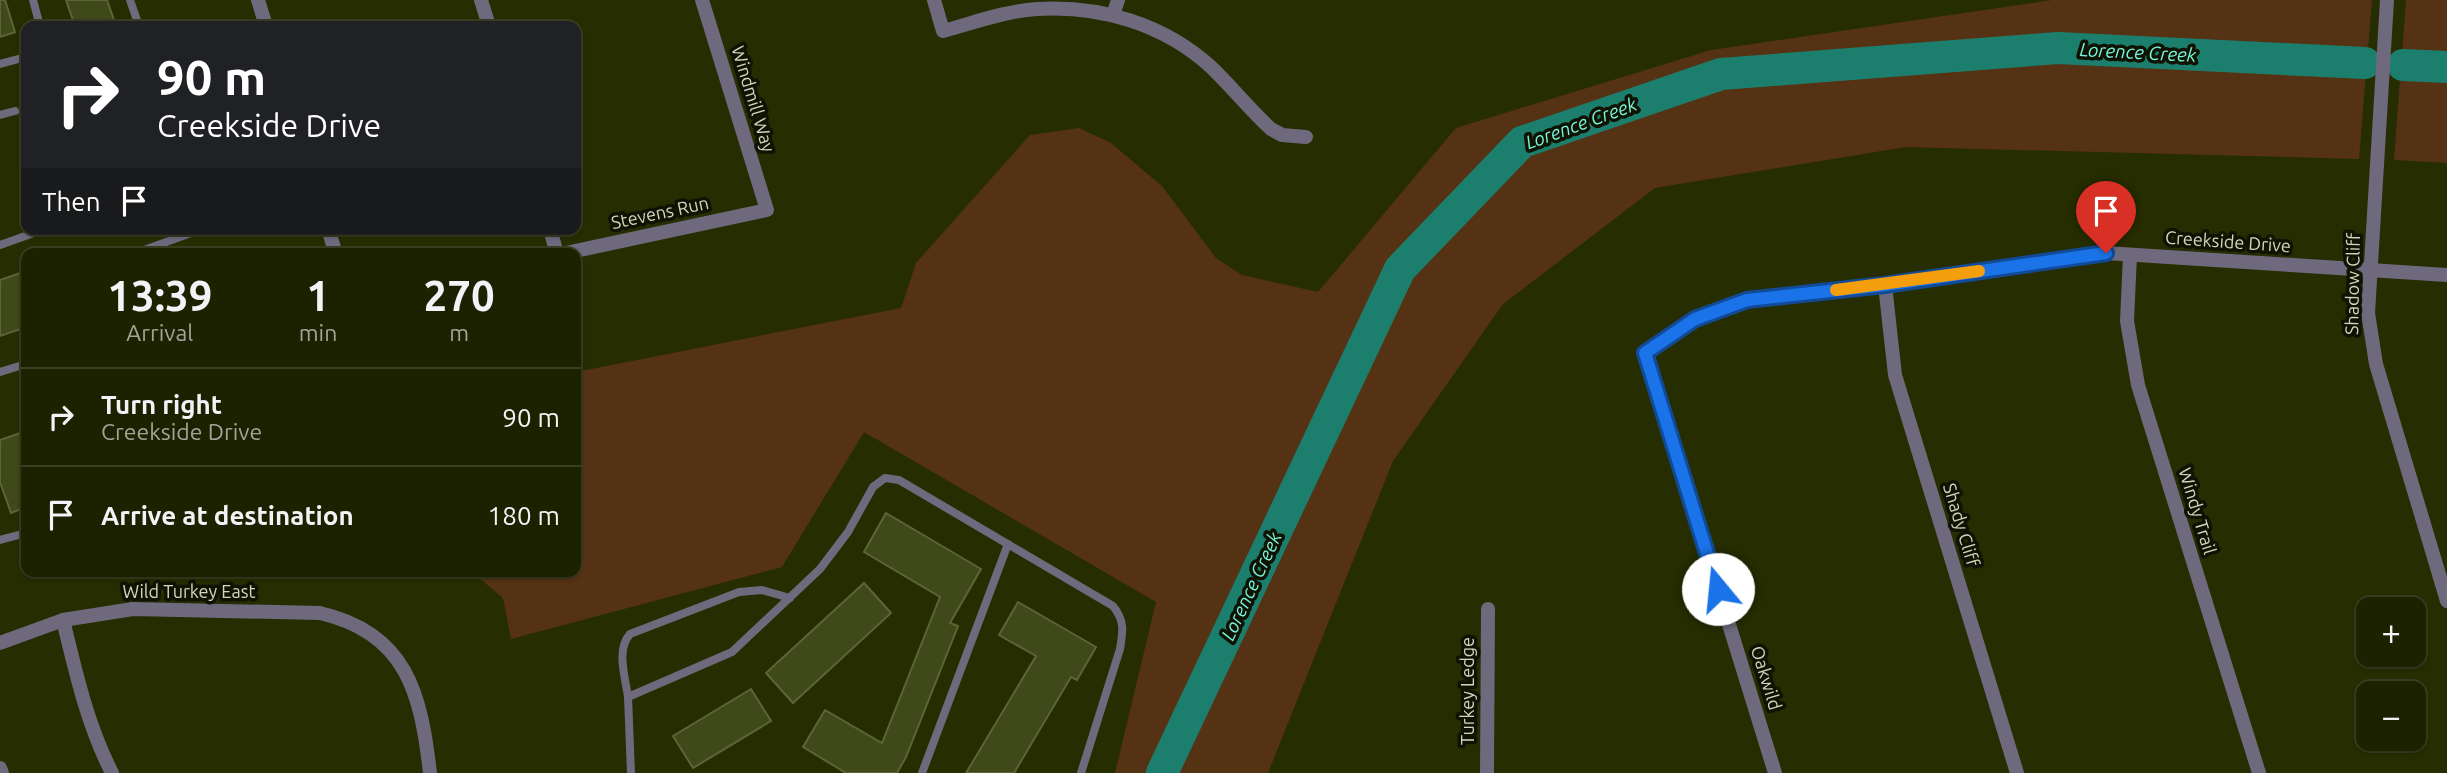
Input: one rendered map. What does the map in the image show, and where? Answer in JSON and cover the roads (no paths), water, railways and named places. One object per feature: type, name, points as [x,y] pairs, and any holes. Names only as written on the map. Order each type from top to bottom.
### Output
[{"type":"street","points":[[258,0],[264,21]]},
{"type":"street","points":[[481,0],[487,21]]},
{"type":"street","name":"Windmill Way","points":[[702,0],[767,210]]},
{"type":"street","points":[[934,0],[943,31],[1036,9],[1068,9],[1113,15],[1174,40],[1212,68],[1271,129],[1282,135],[1306,137]]},
{"type":"street","points":[[1113,15],[1118,0]]},
{"type":"street","name":"Shadow Cliff","points":[[2387,0],[2368,313],[2372,348],[2447,601]]},
{"type":"street","name":"Stevens Run","points":[[581,249],[767,210]]},
{"type":"street","name":"Creekside Drive","points":[[1645,353],[1695,319],[1747,300],[1885,285],[2106,253],[2447,275]]},
{"type":"street","name":"Windy Trail","points":[[2130,255],[2127,321],[2135,374],[2259,773]]},
{"type":"street","name":"Shady Cliff","points":[[1885,285],[1895,375],[2017,773]]},
{"type":"street","name":"Oakwild","points":[[1645,353],[1775,773]]},
{"type":"street","name":"Wild Turkey East","points":[[0,643],[63,620],[133,609],[320,613],[344,618],[377,638],[406,670],[418,706],[429,773]]},
{"type":"street","name":"Turkey Ledge","points":[[1487,773],[1488,609]]},
{"type":"street","points":[[63,620],[81,697],[96,742],[112,773]]},
{"type":"lane","points":[[33,0],[39,21]]},
{"type":"lane","points":[[130,0],[137,21]]},
{"type":"lane","points":[[0,64],[21,58]]},
{"type":"lane","points":[[0,115],[15,111]]},
{"type":"lane","points":[[0,245],[28,235]]},
{"type":"lane","points":[[150,248],[185,235]]},
{"type":"lane","points":[[0,372],[21,366]]},
{"type":"lane","points":[[628,697],[732,652],[820,569],[848,532],[873,487],[885,478],[899,480],[1113,606],[1121,616],[1124,628],[1120,649],[1081,773]]},
{"type":"lane","points":[[0,540],[21,534]]},
{"type":"lane","points":[[922,773],[1008,544]]},
{"type":"lane","points":[[631,773],[628,697],[622,653],[623,642],[630,634],[739,592],[762,590],[790,598]]},
{"type":"waterway","name":"Lorence Creek","points":[[1162,773],[1400,269],[1522,142],[1721,74],[2058,48],[2365,63]]},
{"type":"waterway","name":"Lorence Creek","points":[[2403,65],[2447,67]]}]
